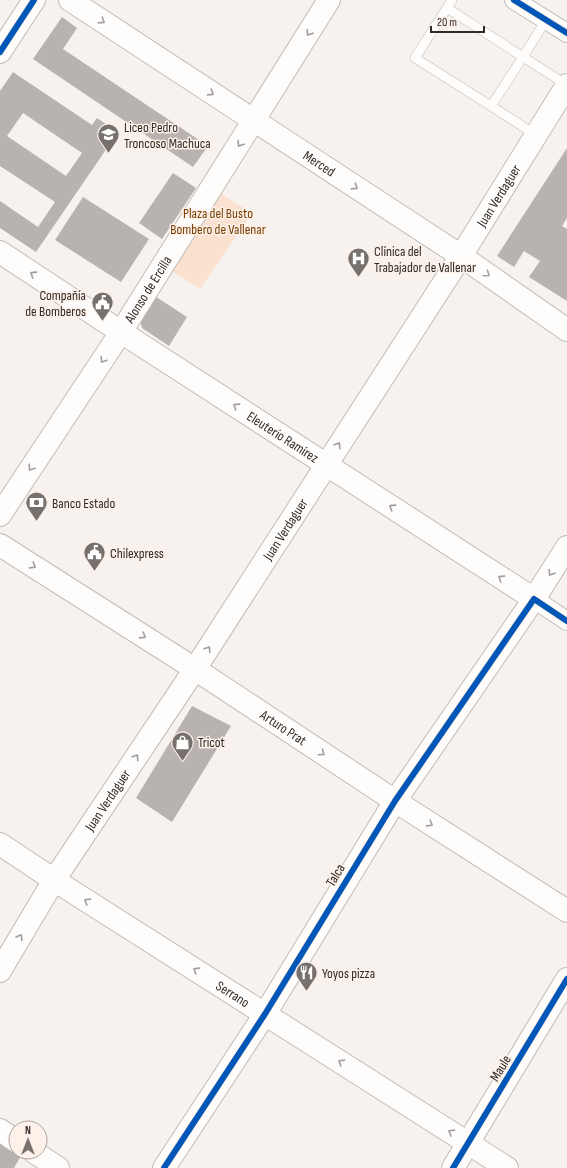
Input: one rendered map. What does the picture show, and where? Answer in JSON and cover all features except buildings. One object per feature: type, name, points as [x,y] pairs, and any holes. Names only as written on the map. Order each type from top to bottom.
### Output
[{"type":"main road","points":[[0,52],[34,0]]},
{"type":"main road","name":"Merced","points":[[70,0],[461,256],[567,330]]},
{"type":"main road","name":"Alonso de Ercilla","points":[[0,515],[121,332],[329,0]]},
{"type":"main road","name":"Juan Verdaguer","points":[[0,971],[54,880],[195,669],[461,256],[567,85]]},
{"type":"main road","name":"Eleuterio Ramírez","points":[[0,252],[534,599]]},
{"type":"main road","name":"Arturo Prat","points":[[0,545],[195,669],[395,801],[567,911]]},
{"type":"main road","name":"Talca","points":[[164,1168],[265,1014],[395,801],[534,599],[567,547]]},
{"type":"main road","name":"Serrano","points":[[0,844],[54,880],[507,1168]]},
{"type":"main road","name":"Maule","points":[[452,1168],[567,979]]},
{"type":"main road","points":[[46,1160],[58,1168]]},
{"type":"street","points":[[514,0],[567,33]]},
{"type":"street","name":"Eleuterio Ramírez","points":[[534,599],[567,621]]},
{"type":"lane","points":[[536,135],[415,58],[449,4],[523,57],[567,85]]},
{"type":"lane","points":[[491,106],[546,20]]},
{"type":"green space","name":"Plaza del Busto Bombero de Vallenar","points":[[212,188],[252,213],[200,289],[163,266]]},
{"type":"cycle path","points":[[0,52],[34,0]]},
{"type":"cycle path","points":[[514,0],[567,33]]},
{"type":"cycle path","points":[[164,1168],[265,1014],[395,801],[534,599],[567,621]]},
{"type":"cycle path","points":[[453,1168],[567,979]]},
{"type":"place","name":"Liceo Pedro Troncoso Machuca","points":[[109,154]]},
{"type":"place","name":"Clínica del Trabajador de Vallenar","points":[[358,278]]},
{"type":"place","name":"Compañía de Bomberos","points":[[102,322]]},
{"type":"place","name":"Banco Estado","points":[[36,522]]},
{"type":"place","name":"Chilexpress","points":[[95,572]]},
{"type":"place","name":"Tricot","points":[[183,762]]},
{"type":"place","name":"Yoyos pizza","points":[[306,992]]}]
